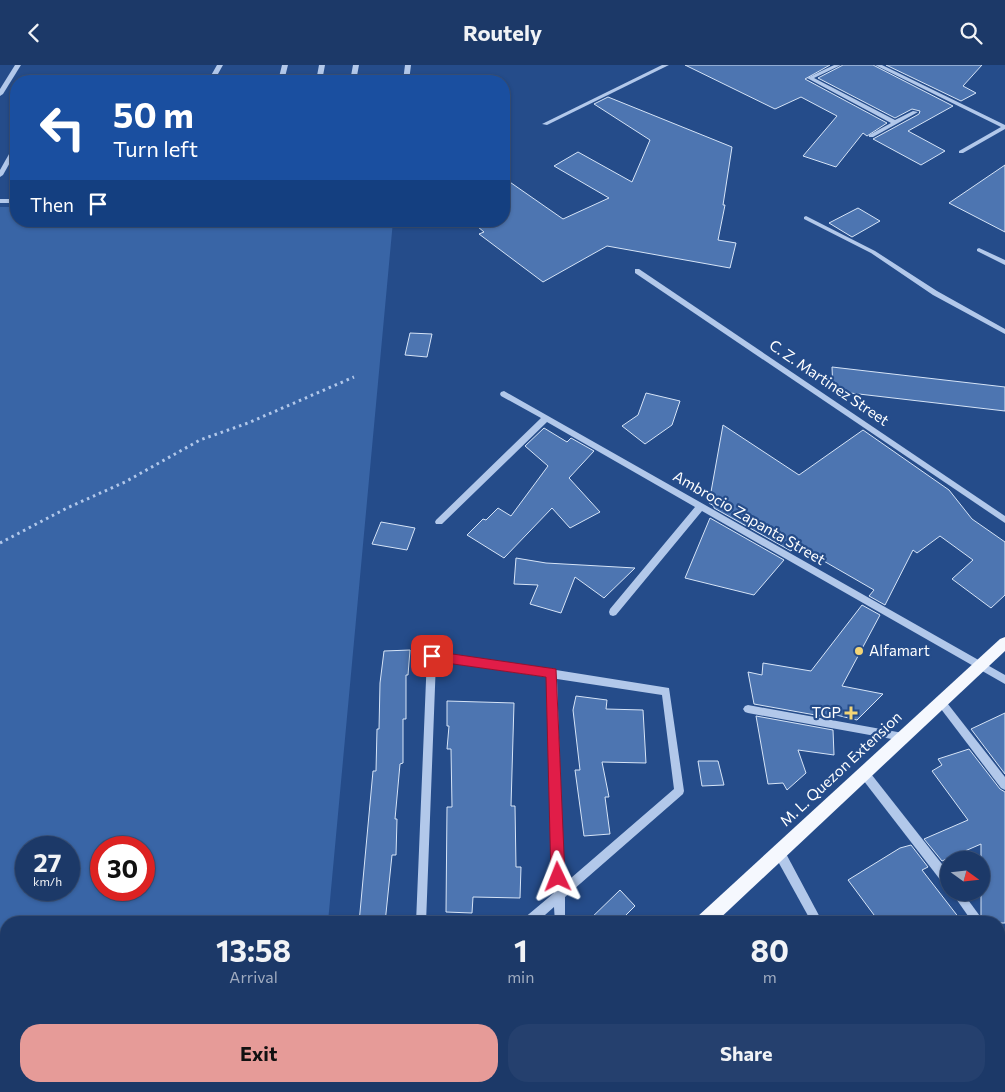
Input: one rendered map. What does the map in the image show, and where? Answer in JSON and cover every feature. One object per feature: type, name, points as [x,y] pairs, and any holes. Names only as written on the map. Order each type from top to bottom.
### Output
[{"type":"main road","name":"M. L. Quezon Extension","points":[[710,916],[1005,643]]},
{"type":"street","points":[[545,124],[666,65]]},
{"type":"street","points":[[838,65],[810,78],[896,123]]},
{"type":"street","points":[[878,65],[1005,127]]},
{"type":"street","points":[[0,94],[10,78]]},
{"type":"street","points":[[871,136],[915,112]]},
{"type":"street","points":[[961,152],[1005,127]]},
{"type":"street","points":[[0,175],[10,158]]},
{"type":"street","points":[[806,218],[873,252],[934,293],[1005,332]]},
{"type":"street","points":[[979,250],[1005,263]]},
{"type":"street","name":"C. Z. Martinez Street","points":[[637,271],[1005,519]]},
{"type":"street","name":"Ambrocio Zapanta Street","points":[[504,395],[1005,680]]},
{"type":"street","points":[[438,522],[546,418]]},
{"type":"street","points":[[613,612],[701,506]]},
{"type":"street","points":[[421,916],[432,656],[552,672],[666,691],[679,791],[535,916]]},
{"type":"street","points":[[552,672],[560,916]]},
{"type":"street","points":[[941,702],[1005,785]]},
{"type":"street","points":[[748,709],[903,737]]},
{"type":"street","points":[[864,773],[940,871]]},
{"type":"street","points":[[779,852],[814,916]]},
{"type":"street","points":[[962,901],[974,916]]},
{"type":"path","points":[[0,543],[126,482],[200,440],[248,423],[354,377]]},
{"type":"shaded area","points":[[0,207],[10,207],[10,227],[392,227],[329,916],[0,916]]},
{"type":"building","points":[[685,65],[830,65],[805,79],[887,123],[867,136],[863,133],[836,167],[803,156],[837,116],[801,97],[775,109]]},
{"type":"building","points":[[843,65],[873,65],[953,106],[908,131],[945,151],[921,165],[873,139],[919,114],[920,111],[912,109],[895,118],[818,78]]},
{"type":"building","points":[[886,65],[982,65],[963,86],[976,93],[961,101]]},
{"type":"building","points":[[608,97],[732,147],[723,205],[725,205],[718,240],[736,243],[730,268],[607,246],[543,282],[479,234],[484,232],[478,227],[510,227],[510,182],[563,219],[609,198],[554,166],[578,152],[632,182],[650,140],[594,104]]},
{"type":"building","points":[[1005,165],[1005,232],[949,203]]},
{"type":"building","points":[[858,208],[880,221],[852,237],[829,223]]},
{"type":"building","points":[[410,333],[432,334],[427,357],[405,355]]},
{"type":"building","points":[[832,367],[1005,387],[1005,411],[833,391]]},
{"type":"building","points":[[646,393],[680,401],[672,425],[645,444],[622,426],[638,415]]},
{"type":"building","points":[[723,425],[799,475],[863,430],[949,490],[972,519],[1005,542],[1005,595],[991,608],[952,579],[973,560],[940,536],[917,553],[913,550],[885,605],[869,596],[874,590],[796,545],[791,551],[714,508],[709,503]]},
{"type":"building","points":[[544,428],[567,442],[571,438],[594,451],[569,478],[600,512],[570,528],[552,508],[504,558],[467,535],[483,519],[486,520],[498,508],[511,516],[548,466],[525,446]]},
{"type":"building","points":[[710,518],[784,560],[754,595],[685,578]]},
{"type":"building","points":[[381,522],[415,528],[407,550],[372,544]]},
{"type":"building","points":[[516,558],[546,563],[635,568],[604,598],[575,577],[561,613],[530,604],[538,585],[514,584]]},
{"type":"building","points":[[862,605],[880,615],[842,686],[883,694],[857,720],[832,714],[832,718],[754,704],[748,672],[762,675],[763,663],[811,671]]},
{"type":"building","points":[[410,650],[408,675],[406,675],[406,719],[403,719],[403,763],[400,764],[395,819],[397,819],[396,855],[392,855],[386,916],[360,916],[373,771],[376,771],[380,683],[384,651]]},
{"type":"building","points":[[576,696],[607,700],[606,709],[643,710],[646,763],[602,762],[609,797],[605,797],[610,834],[584,836],[575,770],[580,770],[573,710]]},
{"type":"building","points":[[447,701],[514,703],[511,806],[515,806],[516,867],[521,867],[520,898],[473,897],[472,913],[446,912],[447,807],[452,807],[451,749],[447,749],[449,726],[447,726]]},
{"type":"building","points":[[1005,713],[1005,774],[971,729]]},
{"type":"building","points":[[756,716],[833,730],[834,755],[798,750],[806,773],[787,790],[783,783],[768,784]]},
{"type":"building","points":[[969,749],[1000,789],[1005,792],[1005,916],[981,915],[981,901],[990,901],[990,851],[981,851],[981,844],[965,851],[940,851],[940,859],[924,839],[968,820],[932,771],[942,765],[938,759]]},
{"type":"building","points":[[698,761],[718,761],[724,785],[702,786]]},
{"type":"building","points":[[911,845],[928,867],[922,870],[940,893],[940,901],[946,901],[958,916],[875,916],[848,880],[900,848]]},
{"type":"building","points":[[620,890],[635,906],[625,916],[593,916]]},
{"type":"place","name":"Alfamart","points":[[859,651]]},
{"type":"place","name":"TGP","points":[[851,713]]},
{"type":"route","points":[[432,656],[552,672],[558,877]]}]
